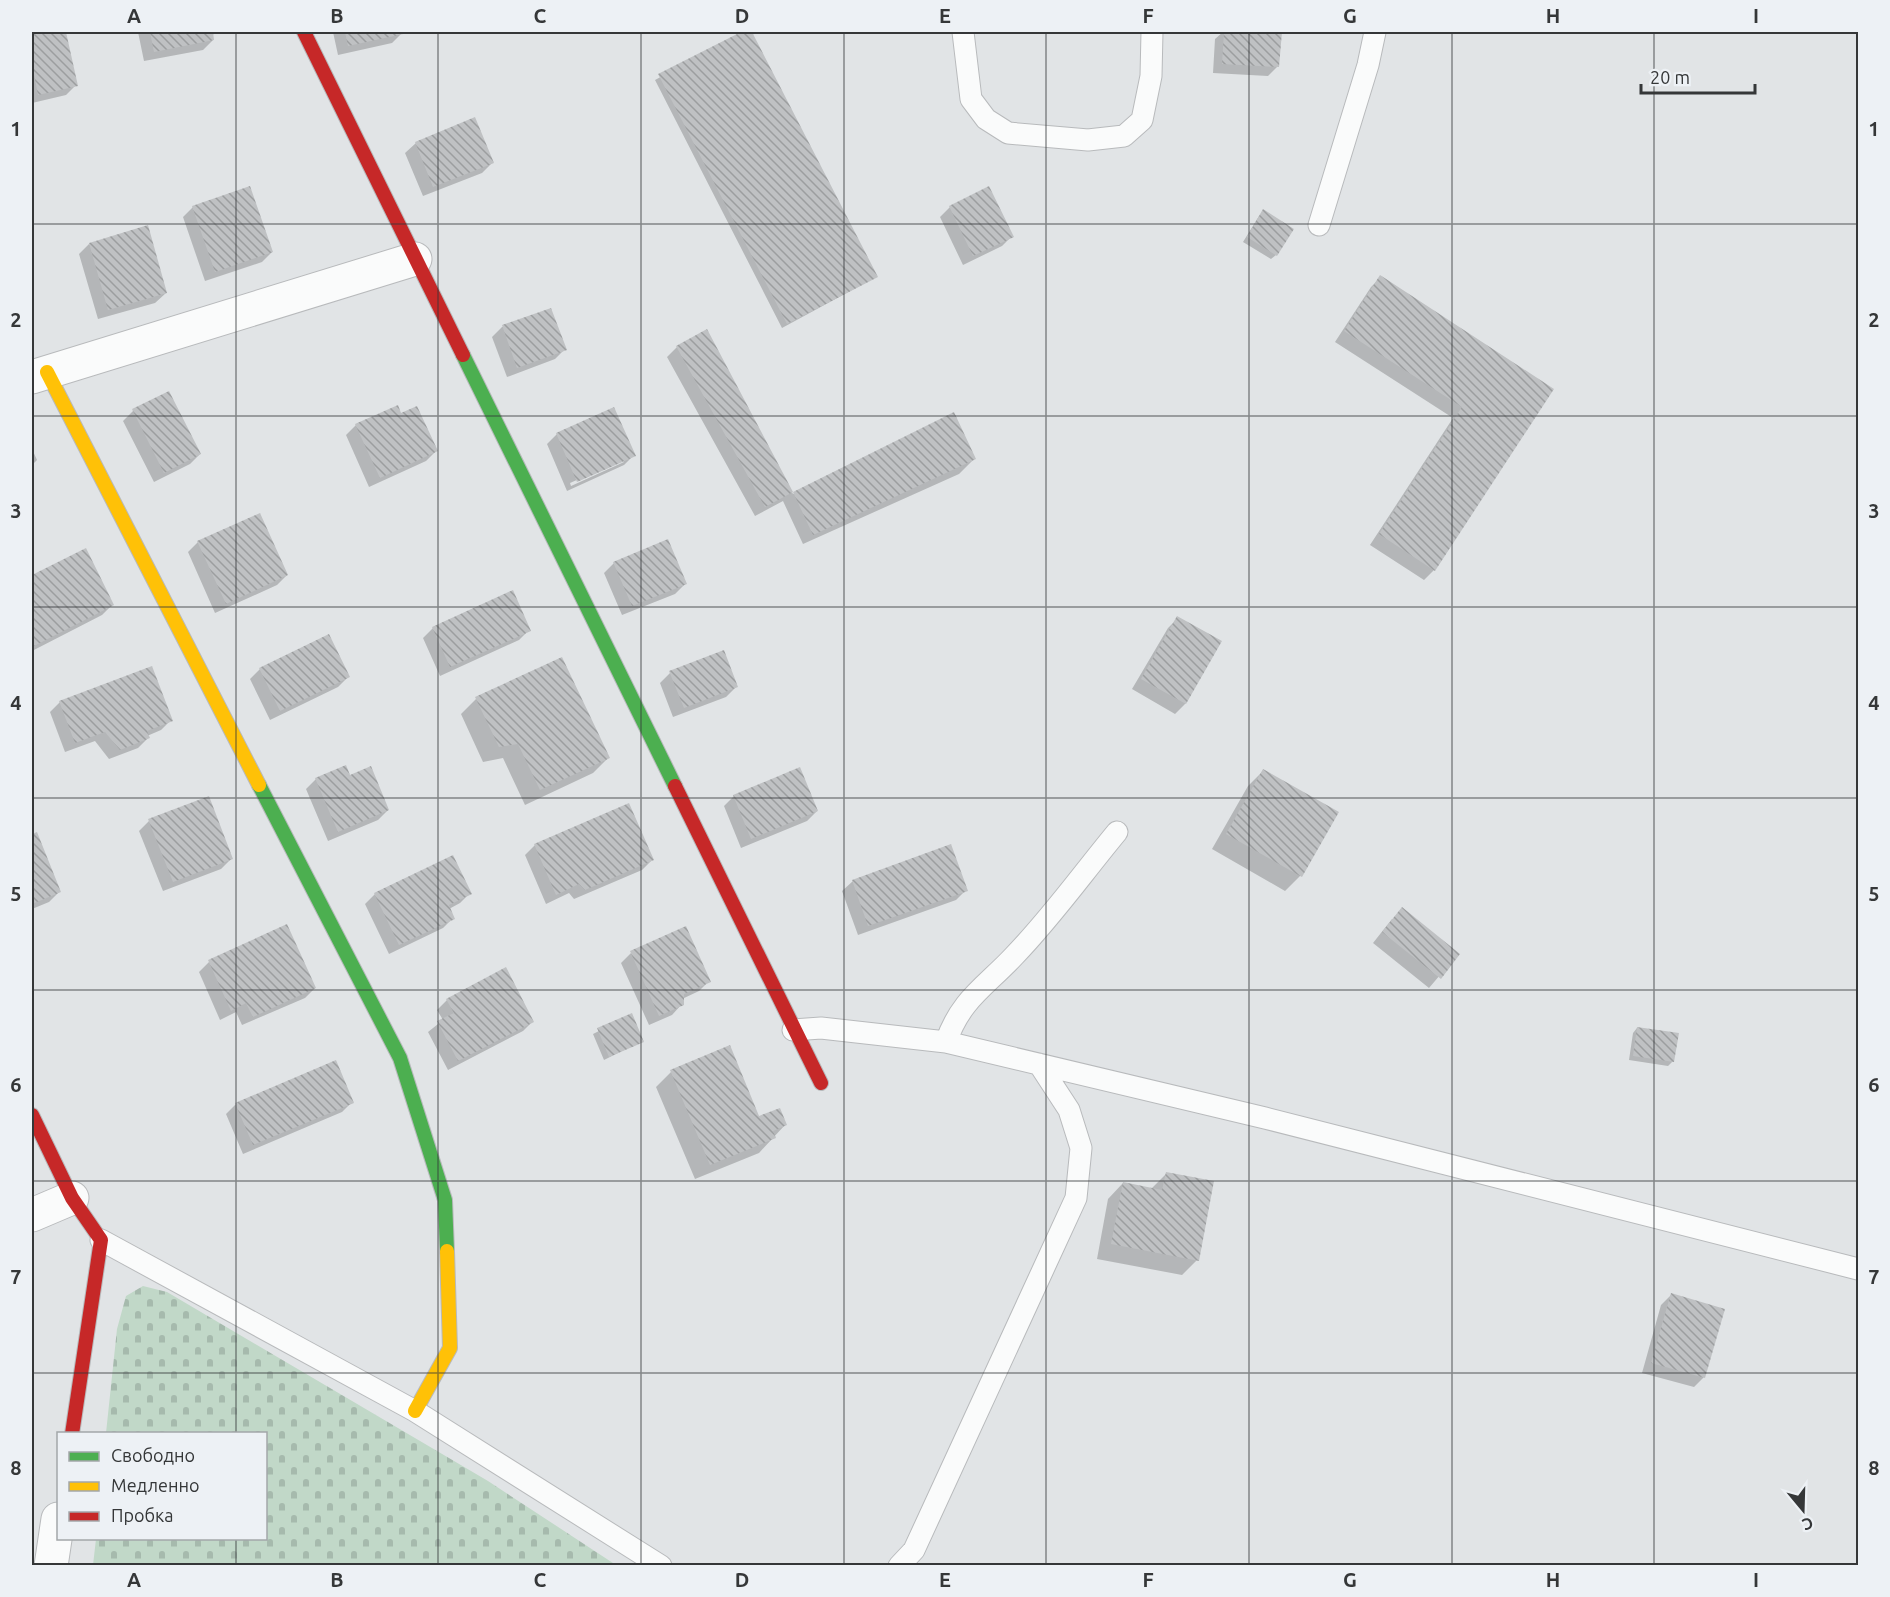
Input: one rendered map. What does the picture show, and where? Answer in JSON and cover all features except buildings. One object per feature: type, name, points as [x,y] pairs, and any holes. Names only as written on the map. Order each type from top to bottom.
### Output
[{"type":"street","points":[[304,32],[821,1083]]},
{"type":"street","points":[[415,259],[39,375],[400,1058],[446,1200],[450,1348],[415,1411]]},
{"type":"street","points":[[32,1114],[72,1198],[101,1240],[72,1432]]},
{"type":"street","points":[[32,1215],[72,1198]]},
{"type":"street","points":[[51,1566],[57,1526]]},
{"type":"lane","points":[[963,32],[971,99],[986,118],[1008,133],[1088,140],[1124,136],[1142,120],[1151,76],[1152,32]]},
{"type":"lane","points":[[1319,225],[1368,65],[1375,32]]},
{"type":"lane","points":[[946,1042],[954,1018],[970,998],[1014,956],[1117,832]]},
{"type":"lane","points":[[793,1030],[820,1028],[946,1042],[1858,1269]]},
{"type":"lane","points":[[899,1566],[914,1550],[1076,1198],[1081,1148],[1069,1110],[1039,1064]]},
{"type":"lane","points":[[101,1240],[415,1411],[661,1566]]},
{"type":"green space","points":[[143,1286],[167,1292],[488,1481],[616,1565],[93,1565],[96,1540],[267,1540],[267,1432],[106,1432],[117,1329],[126,1296]]},
{"type":"traffic: fast","points":[[463,355],[675,786]]},
{"type":"traffic: fast","points":[[259,785],[400,1058],[445,1200],[447,1251]]},
{"type":"traffic: slow","points":[[47,372],[259,785]]},
{"type":"traffic: slow","points":[[415,1411],[450,1348],[447,1251]]},
{"type":"traffic: jam","points":[[304,32],[463,355]]},
{"type":"traffic: jam","points":[[675,786],[821,1083]]},
{"type":"traffic: jam","points":[[32,1115],[72,1198],[101,1240],[72,1432]]}]
